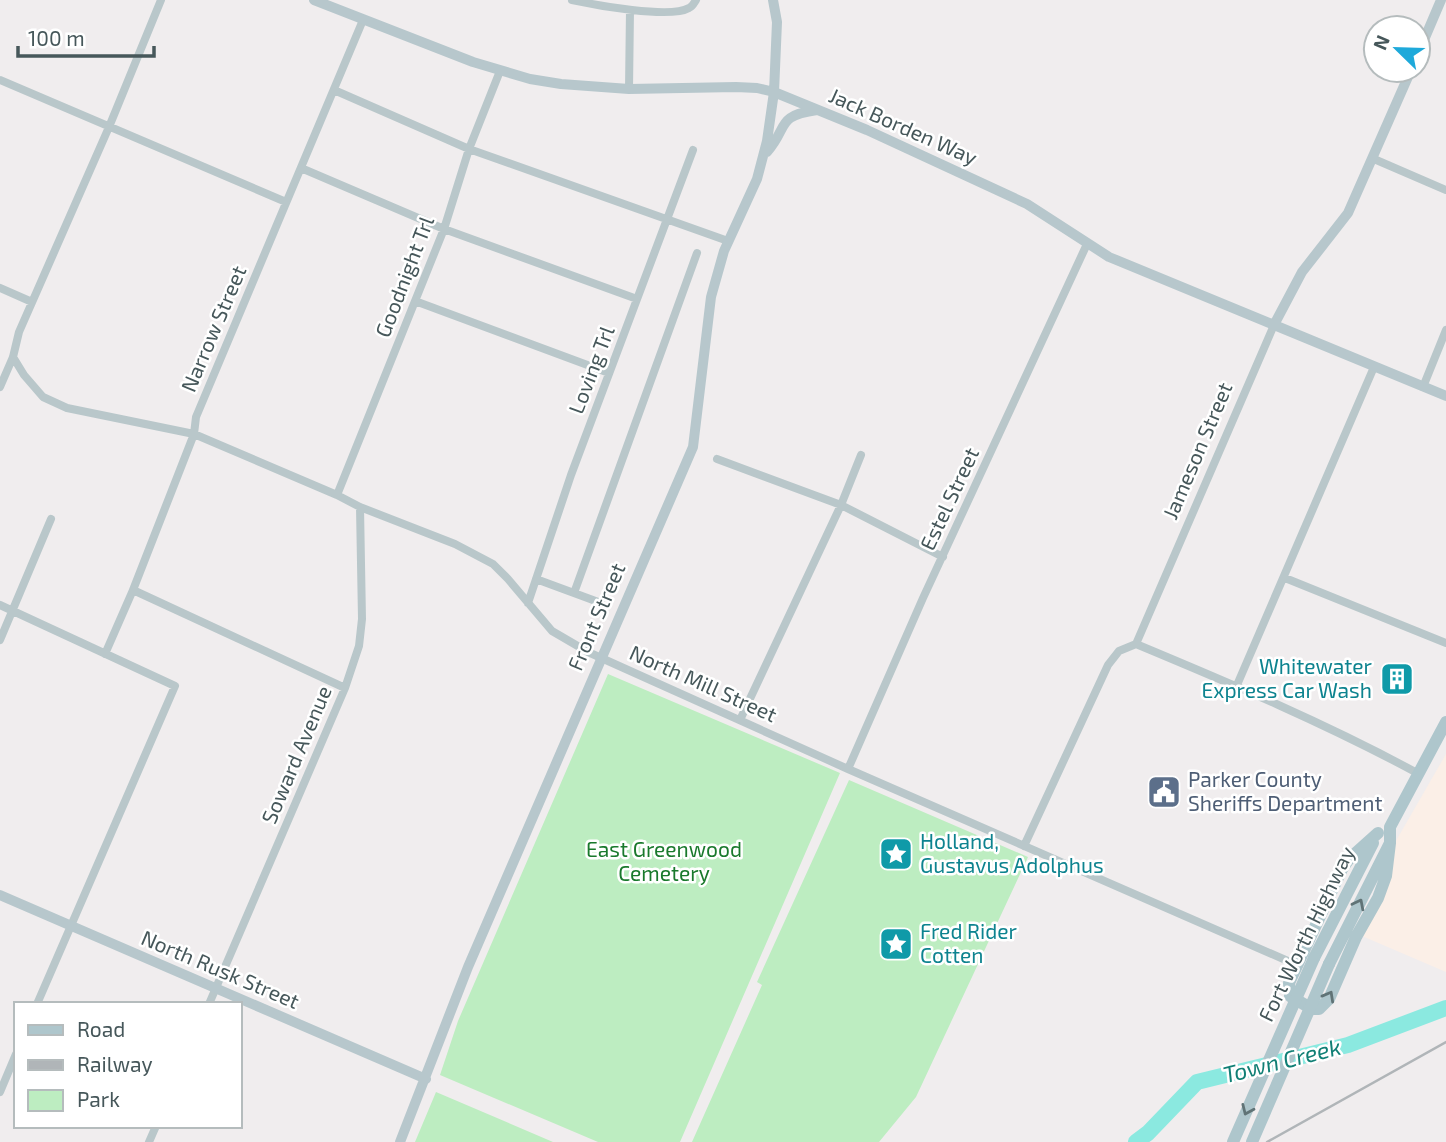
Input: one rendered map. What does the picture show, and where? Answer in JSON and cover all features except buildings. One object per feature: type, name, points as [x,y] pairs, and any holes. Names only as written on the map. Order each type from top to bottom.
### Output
[{"type":"main road","name":"Fort Worth Highway","points":[[1233,1142],[1314,958],[1446,722]]},
{"type":"main road","name":"Fort Worth Highway","points":[[1251,1142],[1329,964],[1390,843],[1384,830]]},
{"type":"main road","points":[[1384,830],[1349,859],[1342,869],[1289,984],[1290,996],[1312,1009],[1319,1009],[1329,999],[1356,937],[1378,898],[1386,876],[1390,843]]},
{"type":"street","points":[[0,387],[13,357],[19,332],[109,127],[161,0]]},
{"type":"street","name":"Jack Borden Way","points":[[314,0],[500,71],[561,84],[629,89],[736,87],[774,92],[867,130],[1027,204],[1109,257],[1446,396]]},
{"type":"street","points":[[572,0],[630,10],[680,11],[691,8],[696,0]]},
{"type":"street","name":"Front Street","points":[[400,1142],[468,967],[693,447],[711,297],[728,241],[757,179],[774,92],[777,22],[773,0]]},
{"type":"street","points":[[1432,21],[1441,0]]},
{"type":"street","points":[[629,89],[630,10]]},
{"type":"street","name":"Narrow Street","points":[[105,654],[194,434],[196,417],[363,20]]},
{"type":"street","name":"Goodnight Trl","points":[[337,495],[444,229],[469,149],[500,71]]},
{"type":"street","points":[[0,80],[286,202]]},
{"type":"street","name":"Jameson Street","points":[[1024,845],[1108,665],[1119,651],[1136,643],[1274,325],[1302,272],[1348,213],[1405,84]]},
{"type":"street","points":[[334,90],[469,149],[728,241]]},
{"type":"street","points":[[762,157],[772,146],[786,119],[797,113],[817,110]]},
{"type":"street","name":"Loving Trl","points":[[528,603],[609,373],[693,150]]},
{"type":"street","points":[[1374,159],[1446,190]]},
{"type":"street","points":[[301,168],[444,229],[637,299]]},
{"type":"street","name":"Estel Street","points":[[848,769],[1087,244]]},
{"type":"street","points":[[574,593],[697,253]]},
{"type":"street","points":[[0,288],[32,302]]},
{"type":"street","points":[[415,301],[609,373]]},
{"type":"street","points":[[1423,387],[1446,330]]},
{"type":"street","name":"North Mill Street","points":[[13,357],[43,397],[67,408],[194,434],[360,507],[455,544],[493,564],[552,631],[601,657],[848,769],[1297,965]]},
{"type":"street","points":[[1237,685],[1374,367]]},
{"type":"street","points":[[740,720],[841,505],[861,455]]},
{"type":"street","points":[[717,459],[841,505],[943,556]]},
{"type":"street","name":"Soward Avenue","points":[[210,1002],[345,688],[359,646],[362,619],[360,507]]},
{"type":"street","points":[[0,640],[51,519]]},
{"type":"street","points":[[1285,578],[1446,643]]},
{"type":"street","points":[[536,579],[601,603]]},
{"type":"street","points":[[133,590],[345,688]]},
{"type":"street","points":[[0,605],[175,686],[38,1002]]},
{"type":"street","points":[[1136,643],[1355,739],[1419,774]]},
{"type":"street","name":"North Rusk Street","points":[[0,895],[426,1079]]},
{"type":"street","points":[[0,1092],[14,1059]]},
{"type":"shaded area","points":[[1446,754],[1446,972],[1362,936],[1393,846]]},
{"type":"green space","name":"East Greenwood Cemetery","points":[[608,674],[840,773],[680,1142],[598,1142],[440,1075],[458,1021]]},
{"type":"green space","points":[[849,780],[1028,857],[916,1097],[879,1142],[692,1142],[762,985],[757,982]]},
{"type":"green space","points":[[436,1092],[553,1142],[415,1142]]},
{"type":"waterway","name":"Town Creek","points":[[1136,1142],[1197,1082],[1348,1045],[1446,1008]]},
{"type":"railway","points":[[1267,1142],[1446,1042]]},
{"type":"place","name":"Whitewater Express Car Wash","points":[[1397,679]]},
{"type":"place","name":"Parker County Sheriffs Department","points":[[1164,792]]},
{"type":"place","name":"Holland, Gustavus Adolphus","points":[[896,854]]},
{"type":"place","name":"Fred Rider Cotten","points":[[896,944]]}]
